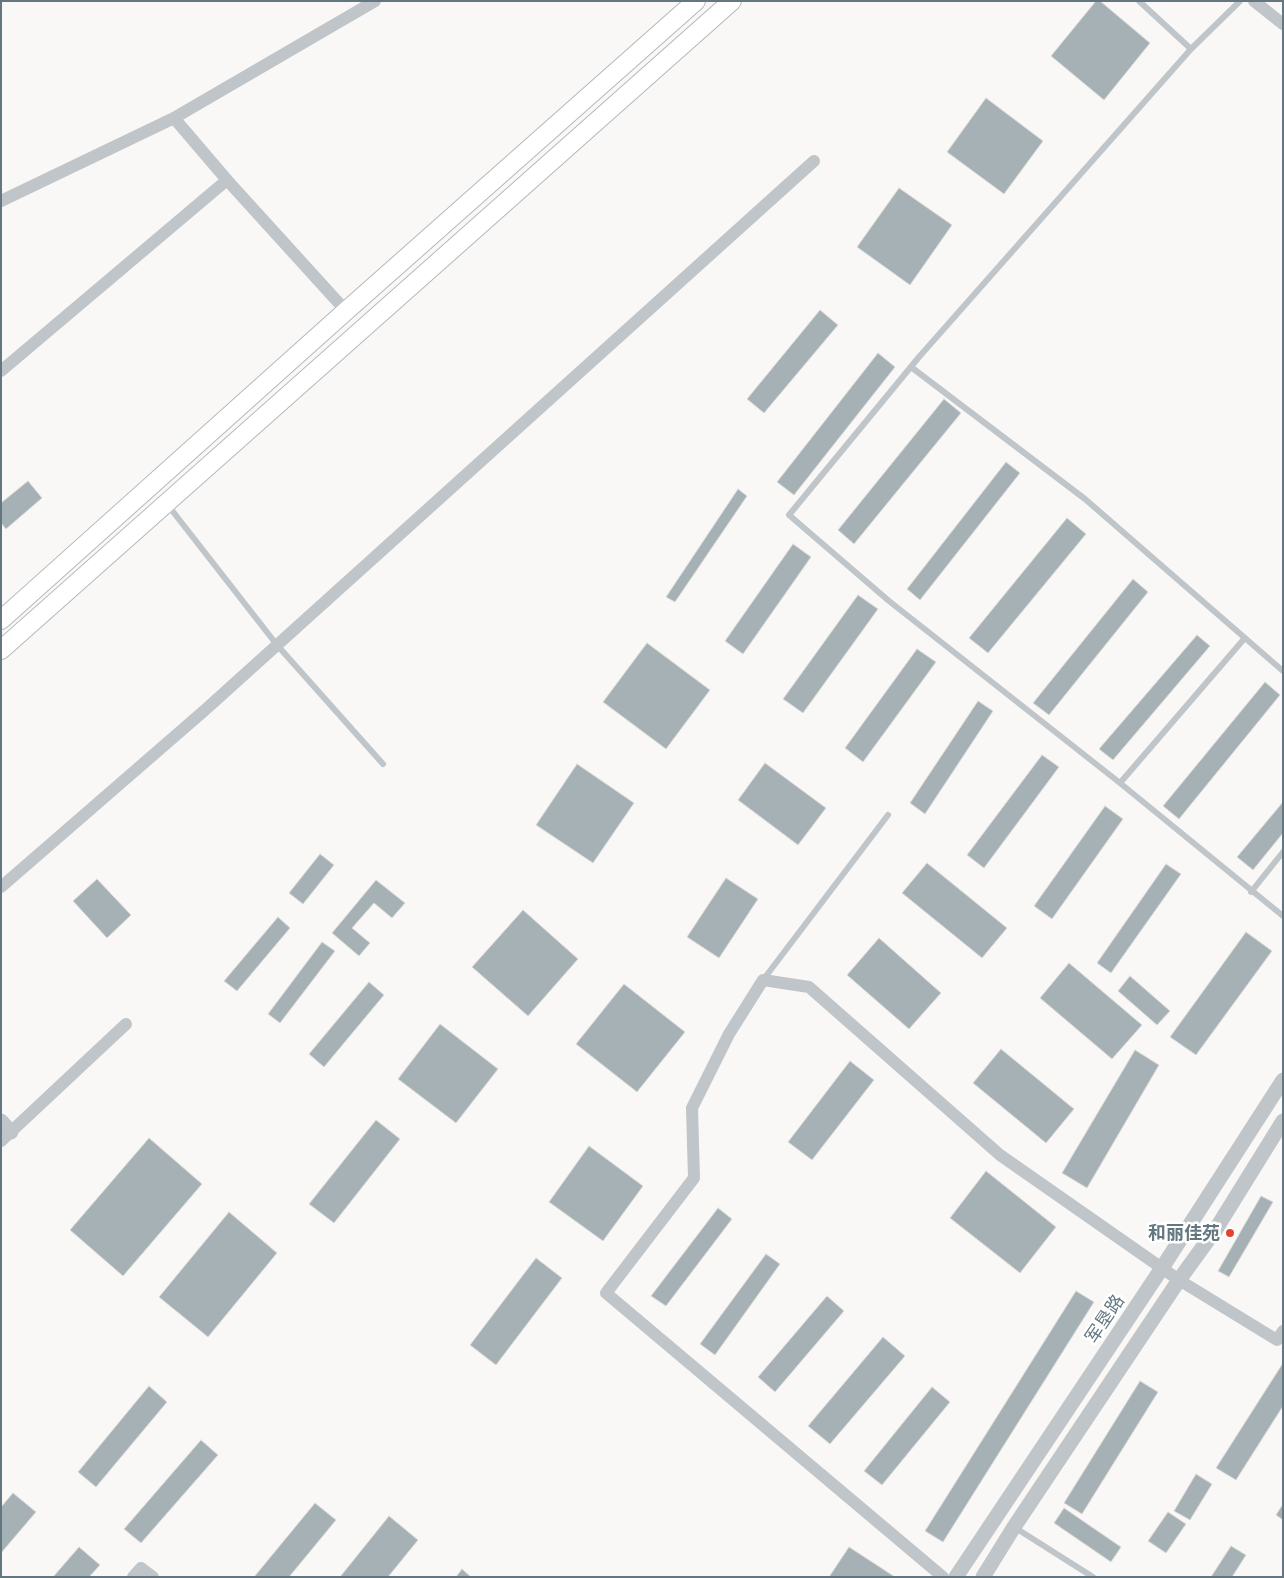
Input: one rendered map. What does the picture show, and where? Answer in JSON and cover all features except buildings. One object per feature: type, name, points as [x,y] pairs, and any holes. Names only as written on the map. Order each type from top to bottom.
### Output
[{"type":"main road","points":[[1,620],[696,1]]},
{"type":"main road","points":[[1,650],[732,1]]},
{"type":"street","points":[[1,201],[174,118],[375,1]]},
{"type":"street","points":[[1254,1],[1283,24]]},
{"type":"street","points":[[174,118],[227,180],[346,311]]},
{"type":"street","points":[[1,887],[277,645],[814,162]]},
{"type":"street","points":[[1,371],[227,180]]},
{"type":"street","points":[[943,1577],[606,1293],[694,1178],[692,1108],[729,1034],[763,980],[809,987],[1000,1155],[1179,1280],[1277,1340],[1283,1330]]},
{"type":"street","points":[[4,1131],[126,1024]]},
{"type":"street","name":"军垦路","points":[[956,1577],[1162,1268],[1283,1080]]},
{"type":"street","points":[[983,1577],[1014,1527],[1179,1280],[1216,1229],[1283,1121]]},
{"type":"street","points":[[133,1577],[141,1568],[152,1577]]},
{"type":"lane","points":[[1139,1],[1190,49]]},
{"type":"lane","points":[[1240,1],[1190,49],[911,367],[788,515],[888,601],[1120,783],[1251,892],[1283,916]]},
{"type":"lane","points":[[911,367],[1085,499],[1283,671]]},
{"type":"lane","points":[[167,504],[277,645],[383,764]]},
{"type":"lane","points":[[1120,783],[1244,639]]},
{"type":"lane","points":[[763,980],[888,815]]},
{"type":"lane","points":[[1251,892],[1283,852]]},
{"type":"lane","points":[[1014,1527],[1093,1577]]},
{"type":"place","name":"和丽佳苑","points":[[1230,1233]]}]
